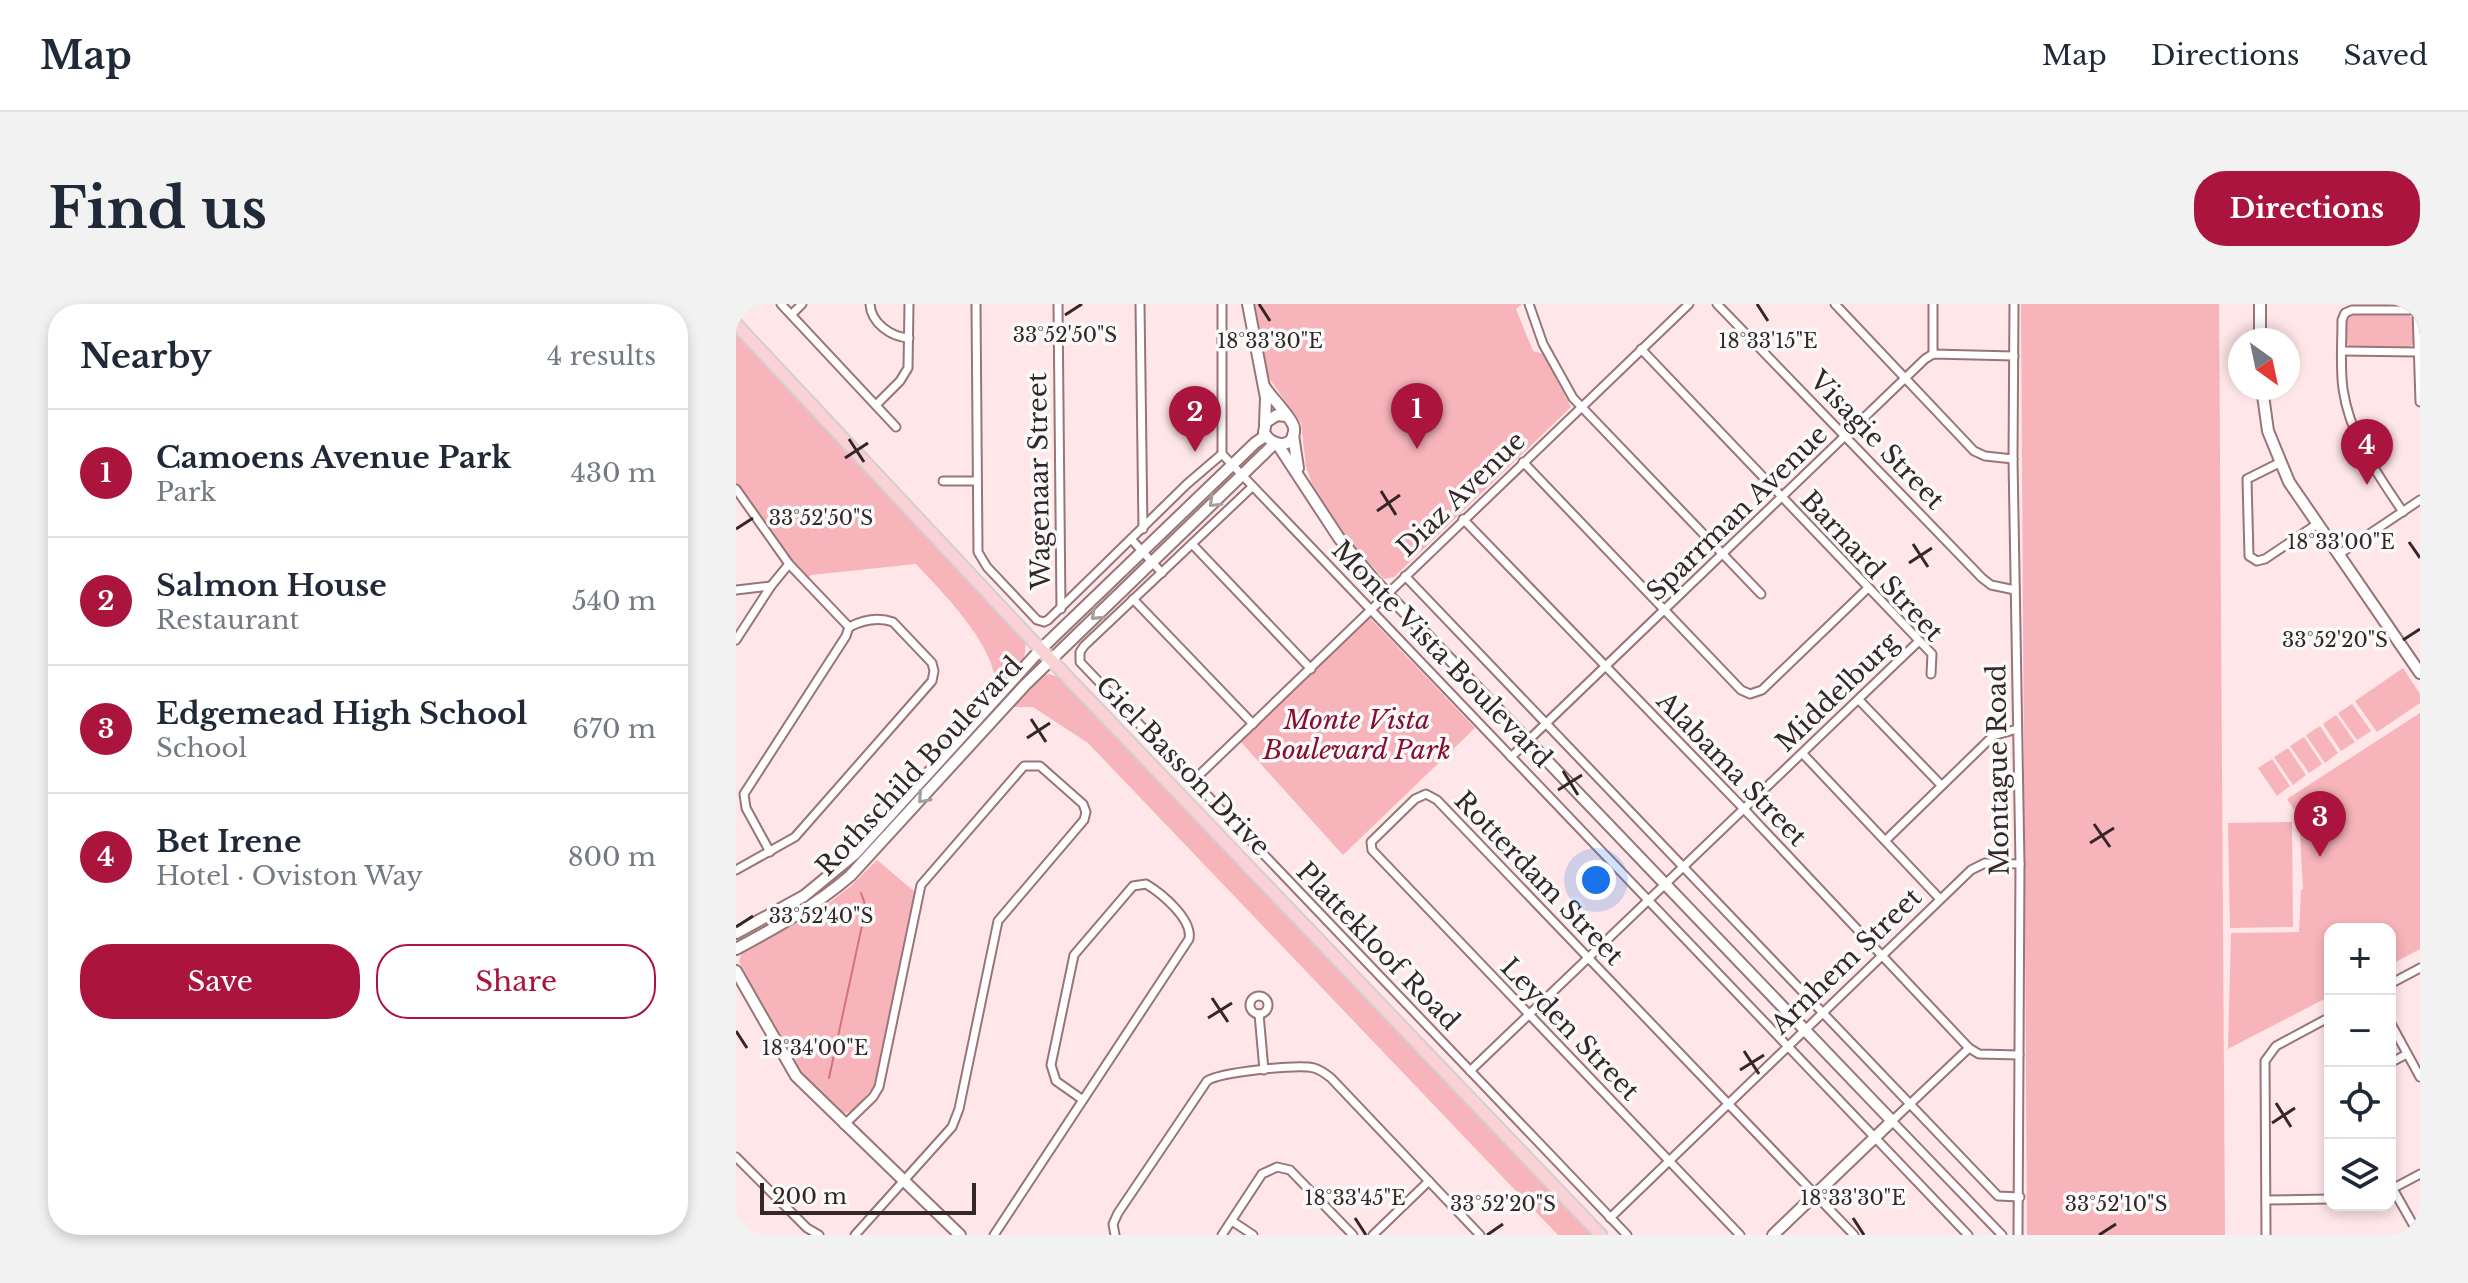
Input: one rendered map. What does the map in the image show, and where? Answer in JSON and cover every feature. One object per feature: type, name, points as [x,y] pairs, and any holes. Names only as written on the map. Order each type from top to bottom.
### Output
[{"type":"main road","name":"Giel Basson Drive","points":[[736,324],[1050,659],[1601,1235]]},
{"type":"street","points":[[781,304],[896,427]]},
{"type":"street","points":[[792,314],[802,304]]},
{"type":"street","points":[[870,304],[871,313],[887,331],[896,337],[909,338]]},
{"type":"street","points":[[877,404],[906,375],[909,362],[909,304]]},
{"type":"street","points":[[976,304],[979,556],[1037,620],[1044,622],[1222,454],[1222,304]]},
{"type":"street","name":"Wagenaar Street","points":[[1058,304],[1061,609]]},
{"type":"street","points":[[1140,304],[1143,529]]},
{"type":"street","points":[[1248,304],[1264,386],[1270,437]]},
{"type":"street","points":[[1529,304],[1543,344],[1573,398],[1761,594]]},
{"type":"street","name":"Diaz Avenue","points":[[1193,781],[1689,304]]},
{"type":"street","name":"Visagie Street","points":[[1717,304],[1982,578],[1991,585],[2015,590]]},
{"type":"street","points":[[1835,304],[1974,451],[1985,456],[2013,459]]},
{"type":"street","points":[[1933,304],[1933,354],[2014,356]]},
{"type":"street","name":"Montague Road","points":[[2014,304],[2013,459],[2020,864],[2018,1235]]},
{"type":"street","points":[[2260,304],[2260,328]]},
{"type":"street","points":[[2403,512],[2358,441],[2343,389],[2342,320],[2345,313],[2378,307],[2418,310],[2420,402]]},
{"type":"street","name":"Barnard Street","points":[[1641,349],[1932,654],[1931,674]]},
{"type":"street","points":[[2343,351],[2417,352]]},
{"type":"street","name":"Sparrman Avenue","points":[[1511,757],[1904,377],[1933,354]]},
{"type":"street","points":[[1264,386],[1293,424],[1293,435],[1287,442],[1270,437]]},
{"type":"street","points":[[2264,400],[2268,431],[2279,463],[2317,524],[2420,673]]},
{"type":"street","points":[[1270,437],[1274,415],[1286,416]]},
{"type":"street","name":"Monte Vista Boulevard","points":[[1293,435],[1297,465],[1305,484]]},
{"type":"street","name":"Monte Vista Boulevard","points":[[1270,437],[1339,538],[1387,593],[2002,1235]]},
{"type":"street","name":"Rothschild Boulevard","points":[[736,933],[804,896],[841,868],[1041,649],[1232,466],[1270,437]]},
{"type":"street","name":"Rothschild Boulevard","points":[[736,949],[790,921],[850,876],[1050,659],[1241,476],[1270,437]]},
{"type":"street","name":"Monte Vista Boulevard","points":[[1222,454],[1968,1235]]},
{"type":"street","points":[[1523,462],[1741,690],[1750,694],[1762,690],[1868,588]]},
{"type":"street","points":[[2279,463],[2247,479],[2249,556],[2255,560],[2265,559],[2317,524]]},
{"type":"street","points":[[943,481],[977,481]]},
{"type":"street","points":[[1252,487],[1133,599],[1253,724]]},
{"type":"street","points":[[737,492],[789,564],[849,627]]},
{"type":"street","points":[[2338,555],[2420,500]]},
{"type":"street","name":"Alabama Street","points":[[1463,519],[1744,809],[1969,1048]]},
{"type":"street","points":[[1132,540],[1162,573]]},
{"type":"street","points":[[1192,544],[1311,669]]},
{"type":"street","points":[[736,640],[789,564]]},
{"type":"street","name":"Monte Vista Boulevard","points":[[1405,576],[1998,1196],[2020,1197]]},
{"type":"street","points":[[736,590],[771,586]]},
{"type":"street","name":"Plattekloof Road","points":[[1133,599],[1084,646],[1079,657],[1083,667],[1627,1235]]},
{"type":"street","points":[[736,870],[770,852],[795,837],[928,686],[934,675],[930,660],[893,622],[883,619],[859,621],[849,627],[745,790],[746,808],[770,852]]},
{"type":"street","name":"Middelburg","points":[[1470,1071],[1919,641]]},
{"type":"street","points":[[1859,700],[1941,785]]},
{"type":"street","points":[[1886,840],[1993,736],[2017,729]]},
{"type":"street","points":[[1803,754],[1940,899]]},
{"type":"street","points":[[844,1125],[879,1087],[921,885],[1024,766],[1040,766],[1083,804],[1086,812],[1084,820],[998,921],[956,1117],[945,1137],[855,1235]]},
{"type":"street","name":"Rotterdam Street","points":[[1372,850],[1371,842],[1415,799],[1426,794],[1437,800],[1854,1235]]},
{"type":"street","name":"Leyden Street","points":[[1372,850],[1740,1235]]},
{"type":"street","name":"Arnhem Street","points":[[1610,1218],[1977,866],[1985,863],[2020,864]]},
{"type":"street","points":[[994,1235],[1083,1100],[1189,939],[1189,928],[1182,918],[1146,884],[1137,883],[1124,894],[1074,955],[1051,1065],[1056,1081],[1083,1100]]},
{"type":"street","points":[[2396,981],[2420,968]]},
{"type":"street","points":[[736,971],[790,1068],[844,1125],[960,1235]]},
{"type":"street","points":[[1259,1014],[1264,1070]]},
{"type":"street","points":[[2266,1235],[2266,1057],[2276,1046],[2324,1020]]},
{"type":"street","points":[[2396,1033],[2420,1077]]},
{"type":"street","points":[[1773,1235],[1969,1048],[1979,1054],[2019,1055]]},
{"type":"street","points":[[2396,1060],[2407,1054]]},
{"type":"street","points":[[1115,1235],[1113,1224],[1118,1213],[1203,1085],[1222,1074],[1313,1068],[1324,1073],[1480,1235]]},
{"type":"street","points":[[736,1157],[807,1228],[819,1235]]},
{"type":"street","points":[[1222,1235],[1262,1174],[1282,1167],[1290,1170],[1353,1235]]},
{"type":"street","points":[[2396,1188],[2420,1174]]},
{"type":"street","points":[[1373,1235],[1429,1181]]},
{"type":"street","points":[[2396,1197],[2419,1235]]},
{"type":"street","points":[[2266,1200],[2324,1199]]},
{"type":"street","points":[[1232,1221],[1253,1235]]},
{"type":"green space","points":[[1255,304],[1522,304],[1516,309],[1533,351],[1543,354],[1571,407],[1394,577],[1384,579],[1347,538],[1312,484],[1306,467],[1301,423],[1268,377]]},
{"type":"green space","points":[[2021,304],[2219,304],[2225,1235],[2027,1235]]},
{"type":"green space","points":[[2351,314],[2408,314],[2413,319],[2413,344],[2408,348],[2350,347],[2346,342],[2346,319]]},
{"type":"green space","points":[[736,333],[1026,642],[1024,659],[946,747],[940,741],[995,679],[984,649],[964,618],[916,564],[811,575],[808,578],[790,559],[736,484]]},
{"type":"green space","name":"Monte Vista Boulevard Park","points":[[1369,617],[1475,728],[1343,855],[1240,741]]},
{"type":"green space","points":[[2403,668],[2420,694],[2420,703],[2377,732],[2355,701]]},
{"type":"green space","points":[[1049,674],[1061,678],[1594,1235],[1558,1235],[1088,743],[1033,707],[1015,707],[1011,704],[1038,677]]},
{"type":"green space","points":[[2352,704],[2371,731],[2357,740],[2338,713]]},
{"type":"green space","points":[[2420,713],[2420,949],[2396,962],[2396,923],[2324,923],[2324,999],[2228,1049],[2231,933],[2299,932],[2303,889],[2299,817],[2287,799]]},
{"type":"green space","points":[[2336,715],[2355,742],[2341,751],[2323,724]]},
{"type":"green space","points":[[2320,726],[2338,753],[2325,763],[2306,735]]},
{"type":"green space","points":[[2304,737],[2322,764],[2309,773],[2290,746]]},
{"type":"green space","points":[[2288,748],[2306,775],[2293,785],[2274,757]]},
{"type":"green space","points":[[2272,759],[2290,786],[2277,796],[2258,768]]},
{"type":"green space","points":[[2292,822],[2293,927],[2230,928],[2228,823]]},
{"type":"green space","points":[[877,860],[915,892],[875,1085],[853,1111],[846,1113],[840,1112],[799,1071],[739,962],[746,949],[812,916],[851,886]]},
{"type":"waterway","points":[[829,1078],[863,921],[865,904],[861,893]]},
{"type":"place","name":"Camoens Avenue Park","points":[[1417,449]]},
{"type":"place","name":"Salmon House","points":[[1195,452]]},
{"type":"place","name":"Bet Irene","points":[[2367,485]]},
{"type":"place","name":"Edgemead High School","points":[[2320,857]]}]
